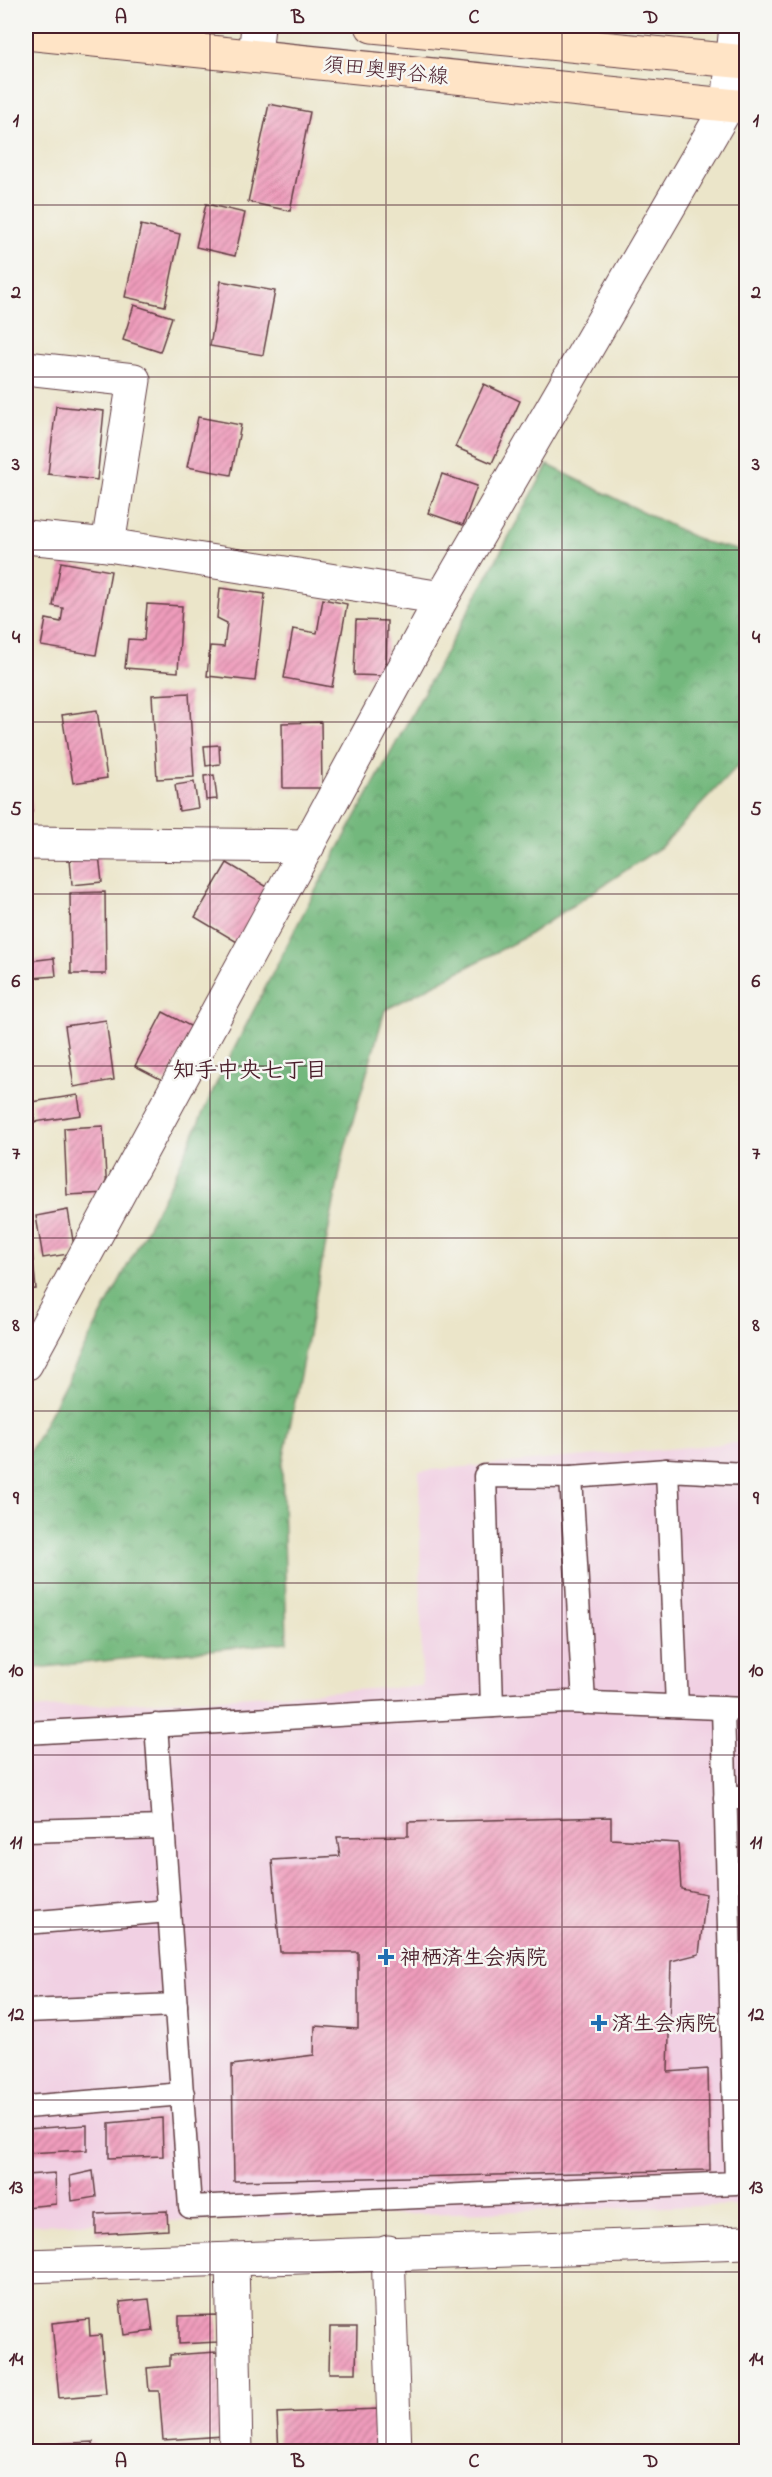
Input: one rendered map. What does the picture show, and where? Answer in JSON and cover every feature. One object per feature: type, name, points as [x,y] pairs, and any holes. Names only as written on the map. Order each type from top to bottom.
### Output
[{"type":"main road","name":"須田奥野谷線","points":[[372,26],[740,61]]},
{"type":"main road","name":"須田奥野谷線","points":[[26,33],[257,41],[737,106]]},
{"type":"street","points":[[26,1364],[442,598],[737,106],[740,61],[736,26]]},
{"type":"street","points":[[26,369],[134,380],[108,545]]},
{"type":"street","points":[[26,537],[108,545],[442,598]]},
{"type":"street","points":[[26,843],[308,846]]},
{"type":"street","points":[[26,2266],[388,2252],[747,2242]]},
{"type":"street","points":[[388,2252],[395,2451]]},
{"type":"street","points":[[232,2259],[236,2451]]},
{"type":"lane","points":[[492,1706],[485,1476],[571,1478],[667,1470],[747,1474]]},
{"type":"lane","points":[[667,1470],[677,1706]]},
{"type":"lane","points":[[571,1478],[584,1702]]},
{"type":"lane","points":[[26,1732],[584,1702],[747,1709]]},
{"type":"lane","points":[[156,1725],[190,2207],[736,2183],[740,2066],[736,1798],[723,1708]]},
{"type":"lane","points":[[26,1831],[164,1827]]},
{"type":"lane","points":[[26,1923],[169,1911]]},
{"type":"lane","points":[[26,2011],[176,2005]]},
{"type":"lane","points":[[26,2107],[183,2094]]},
{"type":"shaded area","name":"神栖済生会病院","points":[[746,1442],[746,2205],[26,2225],[26,1709],[422,1686],[419,1471]]},
{"type":"green space","points":[[548,465],[704,542],[746,552],[746,757],[661,847],[525,937],[385,1010],[344,1152],[282,1466],[287,1642],[26,1669],[26,1459],[175,1175],[215,1086],[307,906]]},
{"type":"building","points":[[269,104],[310,112],[290,211],[248,202]]},
{"type":"building","points":[[206,204],[245,213],[235,256],[196,247]]},
{"type":"building","points":[[141,225],[180,234],[165,306],[125,297]]},
{"type":"building","points":[[221,281],[275,291],[263,355],[210,346]]},
{"type":"building","points":[[134,305],[172,317],[160,352],[123,340]]},
{"type":"building","points":[[484,384],[520,401],[492,463],[455,447]]},
{"type":"building","points":[[56,406],[104,411],[97,480],[48,474]]},
{"type":"building","points":[[198,417],[241,425],[231,475],[187,467]]},
{"type":"building","points":[[442,474],[477,486],[463,525],[428,513]]},
{"type":"building","points":[[61,562],[111,571],[96,655],[41,646],[46,619],[61,622],[63,608],[53,606]]},
{"type":"building","points":[[220,588],[265,594],[255,681],[207,676],[210,646],[224,647],[227,623],[217,618]]},
{"type":"building","points":[[323,599],[347,604],[332,687],[284,678],[293,629],[317,633]]},
{"type":"building","points":[[147,604],[182,606],[178,672],[125,668],[128,639],[144,640]]},
{"type":"building","points":[[356,620],[387,621],[386,676],[354,675]]},
{"type":"building","points":[[189,693],[194,777],[157,779],[152,695]]},
{"type":"building","points":[[97,710],[107,778],[73,783],[62,715]]},
{"type":"building","points":[[321,722],[322,788],[283,788],[282,723]]},
{"type":"building","points":[[219,745],[220,764],[206,766],[204,746]]},
{"type":"building","points":[[26,749],[32,812],[26,813]]},
{"type":"building","points":[[214,775],[217,799],[206,800],[204,776]]},
{"type":"building","points":[[194,782],[198,808],[179,811],[175,785]]},
{"type":"building","points":[[99,855],[102,882],[72,885],[70,858]]},
{"type":"building","points":[[227,863],[269,888],[237,942],[195,917]]},
{"type":"building","points":[[105,892],[106,974],[71,974],[70,893]]},
{"type":"building","points":[[54,958],[56,976],[31,978],[29,961]]},
{"type":"building","points":[[163,1012],[194,1028],[166,1082],[135,1066]]},
{"type":"building","points":[[106,1020],[114,1080],[74,1087],[65,1026]]},
{"type":"building","points":[[78,1095],[81,1115],[35,1122],[32,1102]]},
{"type":"building","points":[[103,1126],[107,1193],[67,1195],[64,1128]]},
{"type":"building","points":[[68,1210],[75,1253],[43,1258],[36,1216]]},
{"type":"building","points":[[29,1222],[36,1289],[26,1290],[26,1223]]},
{"type":"building","points":[[611,1817],[611,1839],[678,1843],[681,1889],[706,1894],[699,1954],[671,1961],[668,2072],[708,2069],[710,2170],[234,2181],[232,2065],[314,2055],[315,2026],[358,2029],[358,1952],[280,1952],[272,1860],[340,1856],[337,1837],[408,1836],[408,1822]]},
{"type":"building","points":[[162,2118],[163,2156],[109,2158],[109,2123]]},
{"type":"building","points":[[87,2125],[87,2150],[26,2153],[26,2129]]},
{"type":"building","points":[[93,2171],[96,2197],[72,2201],[70,2176]]},
{"type":"building","points":[[55,2173],[56,2204],[26,2207],[26,2175]]},
{"type":"building","points":[[167,2211],[168,2230],[96,2234],[96,2214]]},
{"type":"building","points":[[149,2299],[153,2331],[124,2335],[120,2302]]},
{"type":"building","points":[[217,2315],[218,2342],[179,2344],[179,2316]]},
{"type":"building","points":[[89,2319],[90,2336],[101,2335],[106,2394],[59,2398],[52,2323]]},
{"type":"building","points":[[330,2327],[357,2327],[356,2373],[329,2373]]},
{"type":"building","points":[[217,2352],[223,2436],[163,2440],[159,2391],[149,2391],[147,2368],[170,2366],[170,2355]]},
{"type":"building","points":[[378,2409],[379,2452],[279,2452],[277,2413]]},
{"type":"building","points":[[93,2442],[94,2452],[53,2452],[52,2444]]},
{"type":"place","name":"神栖済生会病院","points":[[386,1957]]},
{"type":"place","name":"済生会病院","points":[[599,2023]]},
{"type":"district","name":"知手中央七丁目","points":[[250,1069]]}]
